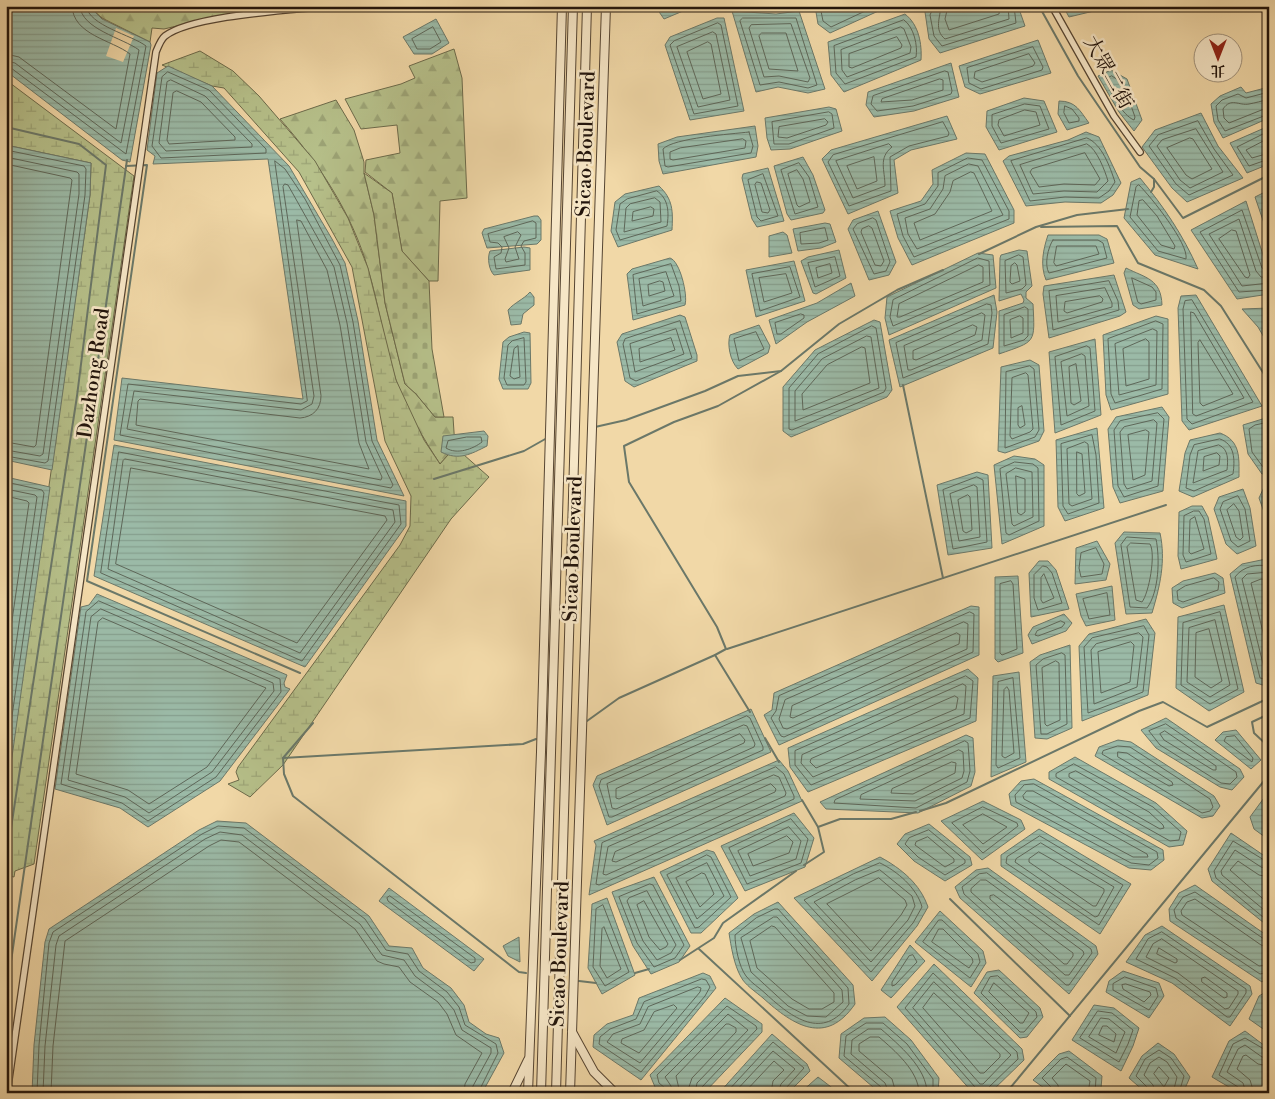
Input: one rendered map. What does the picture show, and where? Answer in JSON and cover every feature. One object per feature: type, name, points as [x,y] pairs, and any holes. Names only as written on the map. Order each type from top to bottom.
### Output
[{"type":"street","points":[[7,1093],[156,52],[163,37],[175,29],[243,15],[329,6]]},
{"type":"street","name":"Sicao Boulevard","points":[[528,1093],[541,742],[562,6]]},
{"type":"street","name":"Sicao Boulevard","points":[[541,1093],[573,6]]},
{"type":"street","name":"Sicao Boulevard","points":[[556,1093],[587,6]]},
{"type":"street","name":"Sicao Boulevard","points":[[570,1093],[606,6]]},
{"type":"street","name":"大眾二街","points":[[1052,6],[1114,116],[1140,152]]},
{"type":"street","points":[[572,1032],[594,1072],[615,1093]]},
{"type":"street","points":[[512,1093],[530,1056]]},
{"type":"green space","points":[[89,6],[241,6],[241,11],[164,29],[152,28],[150,42],[102,18]]},
{"type":"green space","points":[[454,49],[462,78],[467,198],[440,201],[438,281],[429,281],[402,251],[392,193],[365,172],[366,160],[400,153],[397,125],[361,129],[345,99],[401,84],[415,78],[409,66]]},
{"type":"green space","points":[[200,51],[233,71],[259,96],[315,161],[348,218],[368,268],[396,380],[424,440],[440,464],[455,447],[489,477],[451,519],[283,765],[250,797],[228,784],[239,780],[236,772],[238,767],[400,545],[410,526],[411,496],[385,441],[352,267],[299,172],[224,88],[212,86],[162,65]]},
{"type":"green space","points":[[6,80],[134,176],[34,864],[15,871],[14,877],[6,875],[6,791],[90,195],[91,163],[6,145]]},
{"type":"green space","points":[[336,100],[354,130],[364,162],[364,173],[374,215],[385,303],[405,384],[435,417],[453,417],[455,447],[440,464],[415,423],[396,380],[368,269],[353,228],[332,189],[308,153],[280,119]]},
{"type":"green space","points":[[364,173],[392,193],[402,251],[429,281],[432,349],[444,417],[435,417],[405,384],[385,303],[374,215]]},
{"type":"water","points":[[6,6],[89,6],[102,19],[150,42],[130,162],[122,160],[6,71]]},
{"type":"water","points":[[655,6],[695,6],[664,19]]},
{"type":"water","points":[[815,6],[884,6],[885,8],[830,33],[818,24]]},
{"type":"water","points":[[931,6],[1018,6],[1025,26],[940,53],[929,39],[925,12]]},
{"type":"water","points":[[1063,6],[1094,6],[1094,11],[1069,17]]},
{"type":"water","points":[[732,11],[776,14],[799,11],[825,89],[808,93],[778,87],[756,92]]},
{"type":"water","points":[[905,14],[914,24],[919,35],[921,60],[844,92],[831,75],[828,42]]},
{"type":"water","points":[[717,18],[724,18],[744,111],[690,120],[665,45],[670,37]]},
{"type":"water","points":[[436,19],[449,43],[432,54],[414,54],[403,37]]},
{"type":"water","points":[[1038,40],[1051,73],[980,94],[965,87],[959,66]]},
{"type":"water","points":[[951,63],[959,97],[914,111],[874,117],[866,105],[868,92]]},
{"type":"water","points":[[168,66],[212,86],[289,166],[332,239],[345,263],[358,321],[377,440],[404,496],[114,440],[122,378],[303,399],[268,159],[153,164],[155,156],[147,150],[157,73]]},
{"type":"water","points":[[1111,70],[1127,79],[1142,120],[1134,131],[1119,112],[1098,76]]},
{"type":"water","points":[[1241,87],[1246,93],[1269,87],[1269,118],[1223,138],[1214,122],[1211,104],[1220,96]]},
{"type":"water","points":[[1024,98],[1044,101],[1057,132],[999,150],[986,127],[987,111]]},
{"type":"water","points":[[1059,101],[1065,101],[1074,105],[1089,123],[1067,130],[1058,114]]},
{"type":"water","points":[[829,107],[836,109],[842,131],[790,149],[771,150],[767,138],[765,118]]},
{"type":"water","points":[[1201,113],[1218,146],[1243,178],[1187,202],[1172,188],[1142,147],[1155,130]]},
{"type":"water","points":[[947,116],[957,139],[911,150],[894,160],[898,193],[848,214],[822,159],[831,150]]},
{"type":"water","points":[[755,126],[758,146],[756,157],[663,174],[659,161],[658,144],[677,137]]},
{"type":"water","points":[[1269,126],[1269,164],[1247,173],[1230,143]]},
{"type":"water","points":[[1086,132],[1099,137],[1121,183],[1113,195],[1101,203],[1065,202],[1026,206],[1003,161],[1009,156],[1068,140]]},
{"type":"water","points":[[6,145],[91,163],[90,195],[52,470],[6,460]]},
{"type":"water","points":[[966,153],[985,154],[1014,210],[1014,223],[912,265],[898,238],[890,211],[921,201],[933,184],[932,170]]},
{"type":"water","points":[[803,157],[813,175],[825,210],[823,213],[791,220],[787,214],[774,166]]},
{"type":"water","points":[[768,168],[784,221],[757,227],[752,219],[742,178],[743,174]]},
{"type":"water","points":[[1140,178],[1172,222],[1198,269],[1155,255],[1124,218],[1131,182]]},
{"type":"water","points":[[659,186],[670,201],[672,230],[618,247],[611,231],[615,202],[625,194]]},
{"type":"water","points":[[1269,190],[1269,238],[1255,197]]},
{"type":"water","points":[[1246,201],[1269,274],[1269,294],[1237,299],[1191,230]]},
{"type":"water","points":[[878,211],[896,262],[889,275],[869,280],[848,229],[853,220]]},
{"type":"water","points":[[538,216],[541,220],[541,240],[537,244],[487,248],[482,233],[484,229]]},
{"type":"water","points":[[825,223],[830,224],[836,242],[821,248],[798,251],[793,229]]},
{"type":"water","points":[[783,232],[787,235],[792,253],[769,257],[769,236]]},
{"type":"water","points":[[1048,235],[1099,235],[1107,239],[1114,263],[1046,280],[1043,258]]},
{"type":"water","points":[[530,248],[530,270],[494,275],[489,264],[490,251]]},
{"type":"water","points":[[839,250],[846,278],[816,294],[813,293],[801,261],[808,257]]},
{"type":"water","points":[[1019,250],[1027,251],[1032,286],[1026,292],[1026,298],[1033,304],[1033,334],[1027,343],[999,354],[999,311],[1023,303],[1024,300],[1021,294],[999,301],[1000,258],[1001,255]]},
{"type":"water","points":[[978,253],[993,255],[996,288],[889,335],[885,318],[887,297]]},
{"type":"water","points":[[670,258],[674,260],[680,272],[686,300],[685,305],[633,320],[627,274],[632,269]]},
{"type":"water","points":[[794,261],[805,301],[756,317],[746,270]]},
{"type":"water","points":[[1126,268],[1151,280],[1159,290],[1162,305],[1139,309],[1133,305],[1124,273]]},
{"type":"water","points":[[1114,275],[1126,312],[1120,316],[1049,338],[1043,294],[1044,286]]},
{"type":"water","points":[[851,283],[855,296],[807,322],[776,344],[769,320],[817,303]]},
{"type":"water","points":[[530,292],[534,297],[534,305],[523,314],[521,324],[511,325],[508,310]]},
{"type":"water","points":[[994,295],[997,312],[993,348],[900,387],[889,340]]},
{"type":"water","points":[[1196,295],[1262,406],[1189,430],[1182,421],[1178,308],[1181,296]]},
{"type":"water","points":[[1269,308],[1269,346],[1258,327],[1242,309]]},
{"type":"water","points":[[680,315],[685,317],[697,355],[697,361],[634,387],[625,381],[617,342],[622,334]]},
{"type":"water","points":[[1156,316],[1168,319],[1168,394],[1111,410],[1106,395],[1103,335]]},
{"type":"water","points":[[874,320],[880,322],[892,390],[887,397],[791,437],[783,431],[783,387],[815,350]]},
{"type":"water","points":[[759,325],[770,346],[768,353],[738,369],[733,362],[730,352],[730,335]]},
{"type":"water","points":[[524,332],[530,333],[531,383],[528,389],[503,389],[499,379],[503,342],[509,337]]},
{"type":"water","points":[[1095,339],[1101,415],[1055,433],[1049,352]]},
{"type":"water","points":[[1030,360],[1039,365],[1044,431],[1039,441],[1005,453],[998,451],[1001,367]]},
{"type":"water","points":[[1162,407],[1169,417],[1163,491],[1120,503],[1113,487],[1108,429],[1116,417]]},
{"type":"water","points":[[1269,417],[1269,472],[1262,474],[1248,454],[1243,425]]},
{"type":"water","points":[[1097,428],[1104,508],[1065,521],[1058,507],[1056,440]]},
{"type":"water","points":[[484,431],[488,436],[487,446],[481,449],[459,456],[447,455],[441,452],[443,436]]},
{"type":"water","points":[[1220,433],[1227,436],[1235,445],[1239,457],[1239,477],[1193,497],[1179,491],[1185,453],[1190,440]]},
{"type":"water","points":[[114,445],[406,501],[406,526],[305,667],[94,576]]},
{"type":"water","points":[[1014,456],[1035,459],[1044,465],[1044,526],[1002,544],[994,465]]},
{"type":"water","points":[[977,472],[988,475],[992,548],[948,555],[937,485]]},
{"type":"water","points":[[6,477],[50,487],[11,764],[6,763]]},
{"type":"water","points":[[1269,484],[1269,526],[1259,498],[1265,485]]},
{"type":"water","points":[[1243,489],[1250,508],[1256,546],[1237,554],[1226,544],[1214,509],[1219,497]]},
{"type":"water","points":[[1192,506],[1202,506],[1208,517],[1217,559],[1181,569],[1178,556],[1179,512]]},
{"type":"water","points":[[1124,532],[1160,533],[1162,543],[1161,573],[1152,613],[1126,614],[1115,543]]},
{"type":"water","points":[[1097,541],[1110,564],[1106,580],[1075,584],[1076,548]]},
{"type":"water","points":[[1266,559],[1269,568],[1269,683],[1266,686],[1256,683],[1230,574],[1242,564]]},
{"type":"water","points":[[1039,561],[1048,561],[1056,570],[1069,609],[1031,617],[1029,573]]},
{"type":"water","points":[[1215,573],[1223,578],[1225,593],[1182,608],[1173,603],[1172,588],[1183,581]]},
{"type":"water","points":[[1018,576],[1023,653],[998,662],[995,659],[995,577]]},
{"type":"water","points":[[1112,586],[1115,620],[1086,626],[1081,616],[1076,594]]},
{"type":"water","points":[[97,594],[287,675],[284,683],[285,687],[290,689],[220,781],[148,827],[120,808],[55,789],[81,607],[89,605]]},
{"type":"water","points":[[1224,605],[1244,692],[1209,711],[1176,688],[1178,617]]},
{"type":"water","points":[[971,606],[979,607],[979,655],[779,745],[764,715],[772,710],[774,693]]},
{"type":"water","points":[[1064,614],[1072,623],[1066,631],[1032,644],[1028,635],[1033,627]]},
{"type":"water","points":[[1146,619],[1155,633],[1148,695],[1082,721],[1079,646],[1089,634]]},
{"type":"water","points":[[1070,645],[1072,728],[1047,739],[1035,738],[1030,662],[1040,655]]},
{"type":"water","points":[[968,669],[978,678],[976,721],[808,792],[790,767],[788,748]]},
{"type":"water","points":[[1019,672],[1026,762],[991,777],[993,676]]},
{"type":"water","points":[[751,709],[771,752],[607,825],[593,785],[597,776]]},
{"type":"water","points":[[1166,718],[1240,769],[1244,777],[1232,790],[1220,787],[1156,748],[1141,730]]},
{"type":"water","points":[[1236,730],[1261,760],[1251,769],[1215,740],[1223,732]]},
{"type":"water","points":[[966,735],[973,738],[975,772],[971,786],[918,813],[826,809],[820,802]]},
{"type":"water","points":[[1118,740],[1131,742],[1214,796],[1220,806],[1213,816],[1202,818],[1095,756],[1099,747]]},
{"type":"water","points":[[1075,757],[1156,803],[1187,831],[1183,845],[1169,847],[1049,779],[1049,772]]},
{"type":"water","points":[[779,760],[788,771],[802,801],[589,895],[596,845],[594,841]]},
{"type":"water","points":[[1034,779],[1163,850],[1164,860],[1151,870],[1129,868],[1011,805],[1009,794],[1021,781]]},
{"type":"water","points":[[1269,791],[1269,840],[1254,829],[1250,817]]},
{"type":"water","points":[[983,801],[1021,820],[1025,829],[982,860],[941,821]]},
{"type":"water","points":[[794,813],[814,838],[805,867],[745,891],[721,846]]},
{"type":"water","points":[[217,821],[246,823],[369,916],[389,946],[412,948],[423,968],[451,988],[464,1005],[469,1022],[486,1034],[499,1038],[504,1053],[482,1093],[32,1093],[34,1045],[45,942],[49,929],[199,830]]},
{"type":"water","points":[[929,824],[970,857],[972,865],[945,881],[914,861],[897,844],[905,834]]},
{"type":"water","points":[[1039,829],[1131,884],[1100,934],[1001,866],[1001,855]]},
{"type":"water","points":[[1231,833],[1269,859],[1269,927],[1212,881],[1208,869]]},
{"type":"water","points":[[707,850],[714,852],[738,898],[701,933],[691,933],[660,872]]},
{"type":"water","points":[[880,857],[896,867],[915,884],[928,907],[917,926],[872,981],[794,898]]},
{"type":"water","points":[[988,868],[1096,946],[1098,954],[1069,994],[960,898],[955,887],[976,870]]},
{"type":"water","points":[[654,877],[690,946],[679,962],[651,974],[633,946],[612,892]]},
{"type":"water","points":[[1195,885],[1269,937],[1269,974],[1262,982],[1170,921],[1169,909],[1179,893]]},
{"type":"water","points":[[389,888],[484,959],[474,971],[379,901]]},
{"type":"water","points":[[607,898],[635,975],[602,994],[588,968],[592,904]]},
{"type":"water","points":[[778,902],[853,985],[855,1004],[844,1017],[833,1025],[821,1028],[810,1027],[786,1017],[751,988],[743,980],[739,972],[733,955],[729,933],[754,914]]},
{"type":"water","points":[[940,911],[983,951],[986,963],[971,987],[915,942]]},
{"type":"water","points":[[1162,926],[1250,986],[1252,994],[1230,1026],[1172,983],[1126,962],[1145,935]]},
{"type":"water","points":[[519,937],[520,962],[508,956],[503,946]]},
{"type":"water","points":[[910,945],[925,961],[891,998],[881,990]]},
{"type":"water","points":[[934,964],[1022,1049],[1024,1060],[990,1093],[973,1093],[897,1007]]},
{"type":"water","points":[[999,970],[1040,1008],[1043,1017],[1027,1037],[1020,1038],[974,993],[987,972]]},
{"type":"water","points":[[1123,971],[1159,983],[1164,996],[1149,1018],[1106,992],[1109,981]]},
{"type":"water","points":[[703,973],[710,976],[716,988],[641,1080],[593,1047],[594,1035],[607,1024],[633,1015],[639,998]]},
{"type":"water","points":[[1269,990],[1269,1033],[1249,1019],[1259,996]]},
{"type":"water","points":[[725,998],[762,1024],[762,1032],[704,1093],[666,1093],[655,1087],[650,1075]]},
{"type":"water","points":[[1094,1005],[1114,1008],[1139,1028],[1121,1071],[1072,1040]]},
{"type":"water","points":[[885,1017],[911,1040],[939,1078],[938,1093],[880,1093],[839,1058],[841,1034],[864,1018]]},
{"type":"water","points":[[1245,1031],[1269,1049],[1269,1093],[1239,1093],[1212,1077],[1229,1041]]},
{"type":"water","points":[[772,1034],[807,1064],[810,1071],[788,1093],[719,1093]]},
{"type":"water","points":[[1158,1043],[1174,1054],[1190,1077],[1183,1093],[1146,1093],[1129,1078],[1142,1056]]},
{"type":"water","points":[[1069,1051],[1102,1076],[1101,1089],[1098,1093],[1051,1093],[1033,1080],[1059,1054]]},
{"type":"water","points":[[818,1077],[839,1093],[800,1093]]},
{"type":"pier","points":[[116,28],[134,36],[123,62],[106,56]]},
{"type":"waterway","points":[[1039,6],[1078,76],[1140,167],[1154,179],[1183,218],[1269,175]]},
{"type":"waterway","points":[[6,127],[79,144],[106,165],[77,396],[6,861]]},
{"type":"waterway","points":[[6,996],[127,160]]},
{"type":"waterway","points":[[126,166],[147,165],[87,581],[300,673]]},
{"type":"waterway","points":[[1151,192],[1154,187],[1154,179]]},
{"type":"waterway","points":[[979,254],[1036,227],[1077,215],[1128,209]]},
{"type":"waterway","points":[[1041,227],[1117,226],[1138,263],[1204,290],[1221,306],[1269,382]]},
{"type":"waterway","points":[[595,427],[626,420],[705,391],[738,376],[781,371],[839,324],[897,290],[943,270]]},
{"type":"waterway","points":[[750,712],[715,655],[726,649],[717,627],[629,482],[624,446],[674,422],[718,406],[781,371]]},
{"type":"waterway","points":[[903,385],[943,578]]},
{"type":"waterway","points":[[434,479],[524,451],[547,438]]},
{"type":"waterway","points":[[727,649],[1166,505]]},
{"type":"waterway","points":[[587,721],[619,698],[715,655]]},
{"type":"waterway","points":[[920,811],[946,803],[1139,711],[1163,702],[1207,727],[1269,698]]},
{"type":"waterway","points":[[1269,714],[1252,722],[1254,733],[1269,747]]},
{"type":"waterway","points":[[313,723],[283,758],[284,774],[293,796],[519,972],[526,973]]},
{"type":"waterway","points":[[765,738],[779,762]]},
{"type":"waterway","points":[[283,758],[523,744],[536,739]]},
{"type":"waterway","points":[[1006,1093],[1269,775]]},
{"type":"waterway","points":[[802,800],[818,827],[824,852],[804,865]]},
{"type":"waterway","points":[[818,827],[840,819],[891,819],[916,812]]},
{"type":"waterway","points":[[680,960],[714,938],[723,923],[796,871]]},
{"type":"waterway","points":[[950,899],[1070,1016]]},
{"type":"waterway","points":[[699,949],[855,1093]]},
{"type":"waterway","points":[[6,953],[10,966]]},
{"type":"waterway","points":[[635,973],[649,969]]},
{"type":"waterway","points":[[579,981],[596,983]]}]
